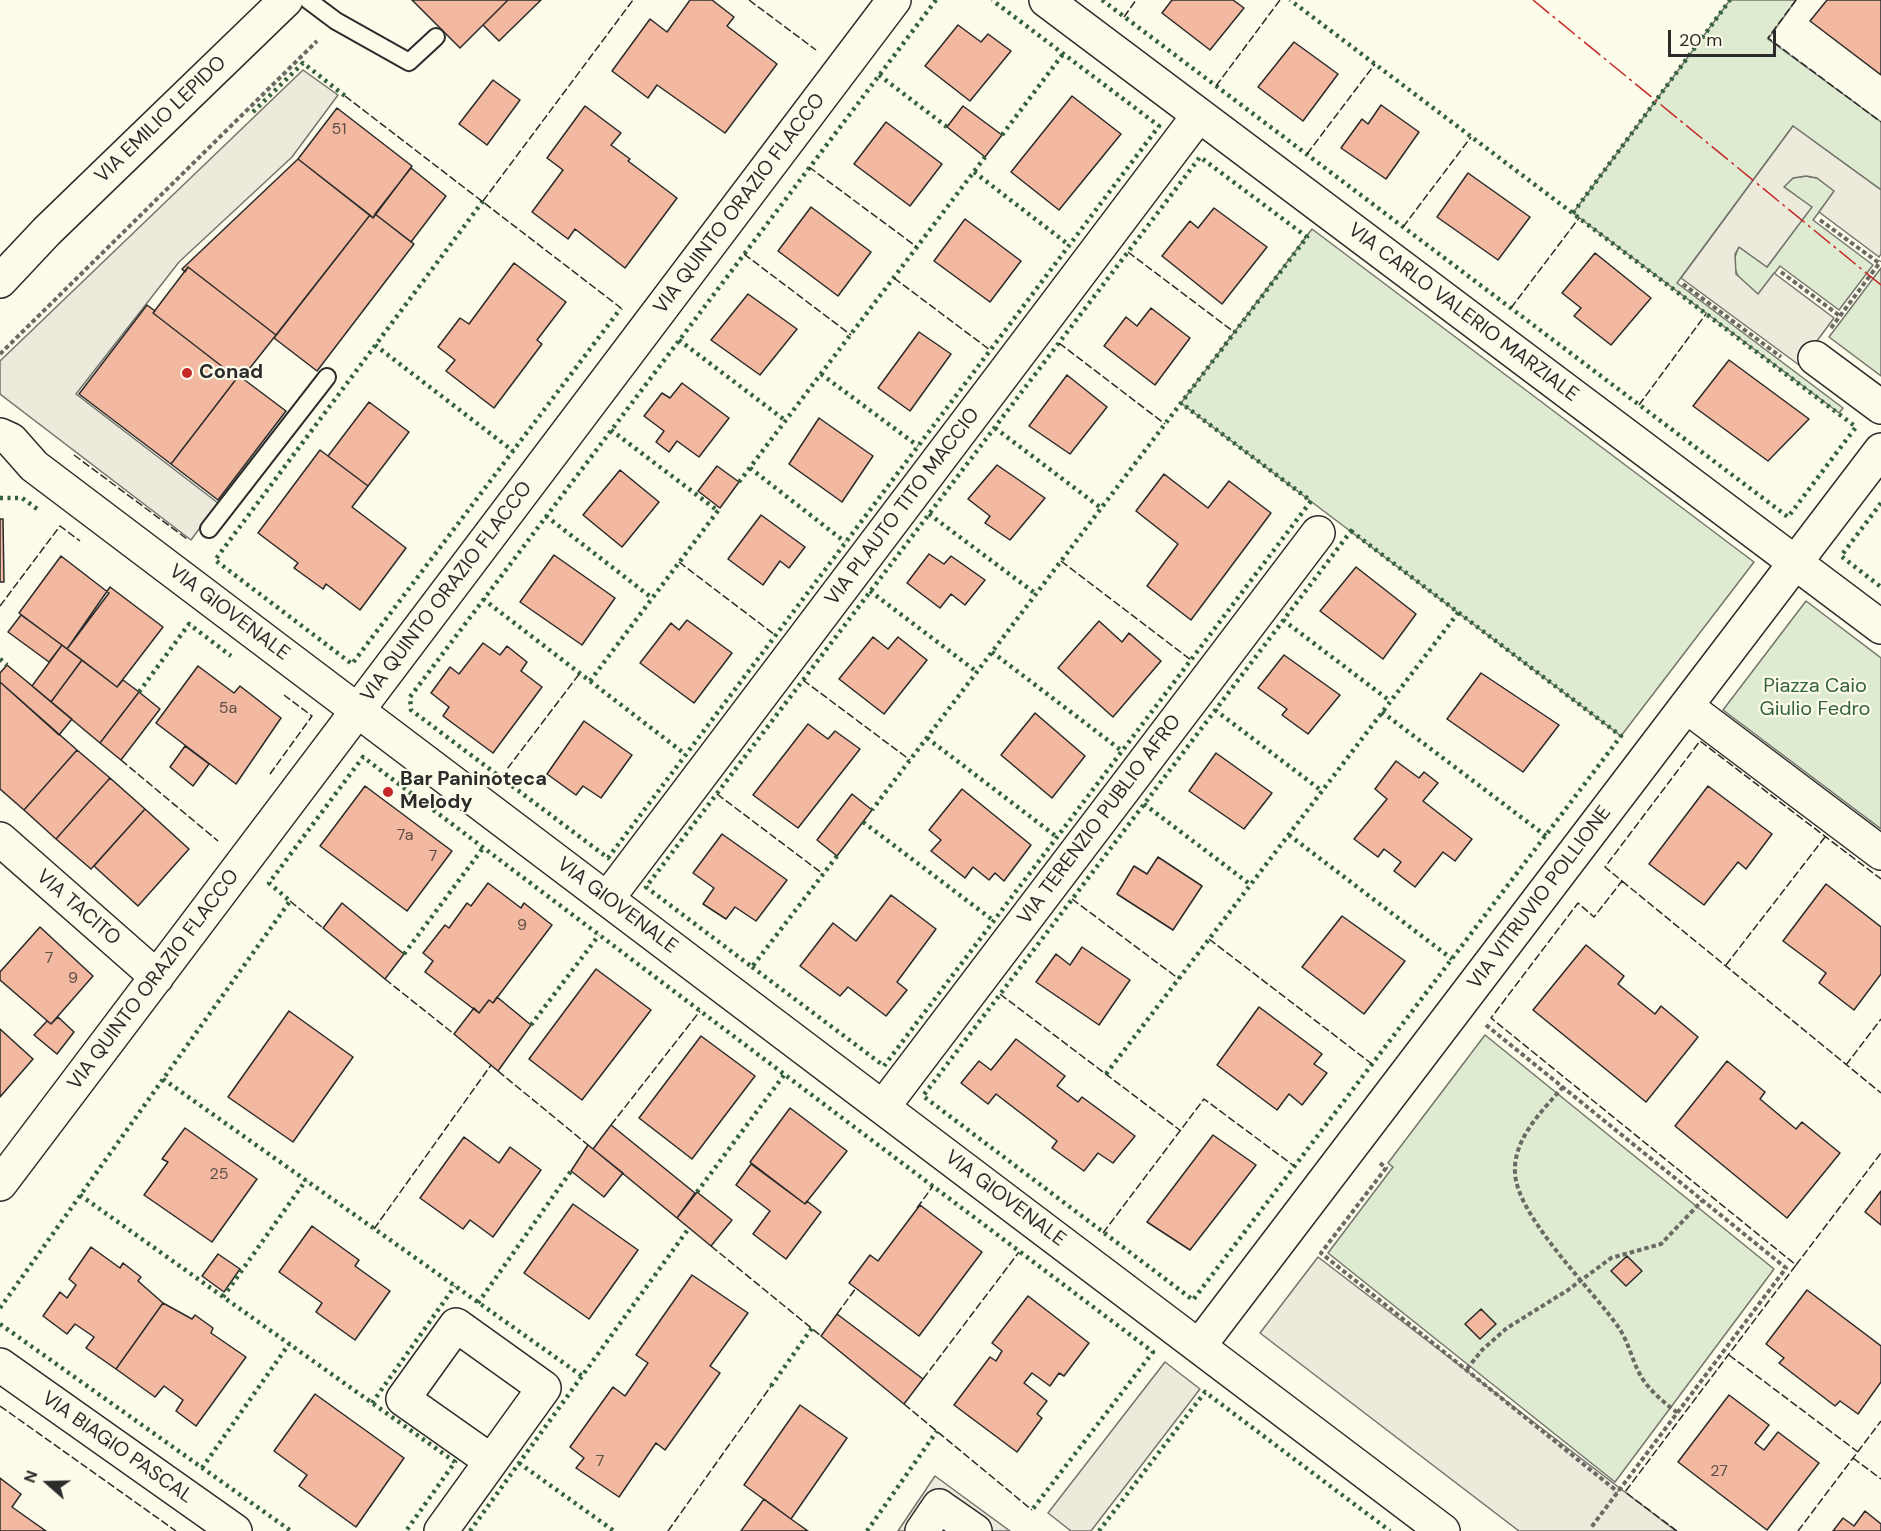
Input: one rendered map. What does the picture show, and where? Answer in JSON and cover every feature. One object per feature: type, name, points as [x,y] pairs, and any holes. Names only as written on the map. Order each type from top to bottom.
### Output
[{"type":"street","name":"VIA EMILIO LEPIDO","points":[[0,281],[285,0]]},
{"type":"street","name":"VIA QUINTO ORAZIO FLACCO","points":[[0,1184],[894,0]]},
{"type":"street","name":"VIA CARLO VALERIO MARZIALE","points":[[1046,0],[1881,627]]},
{"type":"street","name":"VIA PLAUTO TITO MACCIO","points":[[607,899],[1199,115]]},
{"type":"street","name":"VIA EMILIO LEPIDO","points":[[0,274],[37,242]]},
{"type":"street","points":[[1810,350],[1881,407]]},
{"type":"street","name":"VIA GIOVENALE","points":[[0,435],[11,440],[34,466],[1443,1531]]},
{"type":"street","name":"VIA VITRUVIO POLLIONE","points":[[1199,1347],[1881,450]]},
{"type":"street","name":"VIA GIOVENALE","points":[[0,460],[34,466]]},
{"type":"street","name":"VIA TERENZIO PUBLIO AFRO","points":[[883,1107],[1318,533]]},
{"type":"street","points":[[1686,706],[1881,853]]},
{"type":"street","name":"VIA TACITO","points":[[0,839],[157,977]]},
{"type":"street","name":"VIA BIAGIO PASCAL","points":[[0,1365],[235,1531]]},
{"type":"street","points":[[441,1531],[491,1461]]},
{"type":"street","points":[[922,1531],[939,1506],[975,1531]]},
{"type":"lane","points":[[308,0],[336,21],[410,62],[436,37]]},
{"type":"lane","points":[[210,529],[327,377]]},
{"type":"path","points":[[0,354],[336,21]]},
{"type":"path","points":[[1683,284],[1810,350],[1840,316],[1880,262],[1820,220]]},
{"type":"path","points":[[1781,272],[1840,316]]},
{"type":"path","points":[[1483,1023],[1786,1269],[1590,1529]]},
{"type":"path","points":[[1563,1087],[1520,1145],[1515,1160],[1515,1179],[1528,1209],[1624,1336],[1641,1376],[1654,1393],[1678,1413]]},
{"type":"path","points":[[1385,1152],[1378,1162],[1386,1168],[1322,1253],[1618,1492]]},
{"type":"path","points":[[1467,1369],[1482,1350],[1507,1328],[1611,1258],[1661,1244],[1702,1201]]},
{"type":"green space","points":[[1730,0],[1796,0],[1768,39],[1881,122],[1881,190],[1793,126],[1677,283],[1843,408],[1839,413],[1573,213]]},
{"type":"green space","points":[[1806,176],[1817,178],[1835,191],[1813,220],[1873,265],[1839,310],[1780,266],[1758,295],[1741,280],[1735,269],[1734,262],[1739,247],[1767,267],[1811,207],[1783,186],[1793,178]]},
{"type":"green space","points":[[1312,229],[1754,562],[1621,736],[1181,403]]},
{"type":"green space","points":[[1881,268],[1881,376],[1829,337]]},
{"type":"green space","name":"Piazza Caio Giulio Fedro","points":[[1806,601],[1881,658],[1881,829],[1723,710]]},
{"type":"green space","points":[[1485,1035],[1774,1269],[1615,1482],[1328,1253],[1393,1167],[1388,1163]]},
{"type":"shaded area","points":[[303,70],[338,95],[292,157],[179,262],[76,394],[218,503],[191,540],[0,394],[0,361]]},
{"type":"shaded area","points":[[1793,126],[1881,190],[1881,254],[1879,257],[1819,212],[1834,191],[1817,178],[1806,176],[1793,178],[1784,187],[1812,207],[1767,267],[1739,247],[1735,254],[1736,274],[1758,294],[1774,273],[1834,318],[1799,365],[1681,278]]},
{"type":"shaded area","points":[[1318,1257],[1676,1531],[1519,1531],[1260,1333]]},
{"type":"shaded area","points":[[1165,1362],[1200,1389],[1091,1531],[1071,1531],[1048,1513]]},
{"type":"shaded area","points":[[935,1476],[1010,1531],[898,1531]]},
{"type":"building","points":[[412,0],[508,0],[460,48]]},
{"type":"building","points":[[508,0],[541,0],[499,41],[483,25]]},
{"type":"building","points":[[690,0],[712,0],[734,17],[727,26],[777,64],[725,133],[657,85],[648,98],[612,71],[650,19],[667,32]]},
{"type":"building","points":[[1172,0],[1233,0],[1244,8],[1210,50],[1162,13]]},
{"type":"building","points":[[1827,0],[1881,0],[1881,75],[1810,21]]},
{"type":"building","points":[[958,25],[981,42],[988,34],[1011,51],[970,101],[925,66]]},
{"type":"building","points":[[1294,42],[1338,74],[1303,121],[1258,87]]},
{"type":"building","points":[[493,80],[520,100],[487,145],[459,124]]},
{"type":"building","points":[[1072,96],[1121,134],[1059,210],[1011,172]]},
{"type":"building","points":[[1381,105],[1419,132],[1386,179],[1341,148],[1362,119],[1368,124]]},
{"type":"building","points":[[585,106],[621,133],[611,145],[630,159],[628,161],[677,198],[625,268],[575,229],[568,239],[532,212],[563,170],[547,158]]},
{"type":"building","points":[[963,106],[1002,135],[985,157],[947,127]]},
{"type":"building","points":[[337,108],[412,166],[373,218],[298,159]]},
{"type":"building","points":[[886,122],[942,164],[910,206],[854,164]]},
{"type":"building","points":[[298,159],[370,215],[276,335],[188,267],[185,272],[182,269]]},
{"type":"building","points":[[411,168],[446,196],[411,242],[375,214]]},
{"type":"building","points":[[1468,173],[1530,217],[1498,260],[1437,217]]},
{"type":"building","points":[[811,207],[871,252],[838,296],[778,251]]},
{"type":"building","points":[[1214,208],[1267,247],[1222,304],[1162,256],[1190,221],[1198,228]]},
{"type":"building","points":[[375,214],[414,244],[317,371],[274,338],[370,215],[373,218]]},
{"type":"building","points":[[965,219],[1021,261],[990,302],[934,261]]},
{"type":"building","points":[[1595,253],[1651,298],[1611,345],[1574,316],[1581,308],[1562,293]]},
{"type":"building","points":[[514,263],[566,302],[537,340],[542,344],[494,408],[446,371],[455,360],[438,347],[460,318],[469,324]]},
{"type":"building","points":[[188,267],[276,335],[242,378],[237,378],[153,313]]},
{"type":"building","points":[[748,294],[797,329],[760,375],[711,340]]},
{"type":"building","points":[[147,305],[155,311],[153,313],[237,378],[171,464],[79,394]]},
{"type":"building","points":[[1151,308],[1190,338],[1155,385],[1104,346],[1126,317],[1137,326]]},
{"type":"building","points":[[919,332],[951,354],[910,411],[878,388]]},
{"type":"building","points":[[1729,360],[1809,419],[1768,461],[1693,406]]},
{"type":"building","points":[[1067,375],[1107,407],[1070,454],[1029,426]]},
{"type":"building","points":[[237,378],[242,378],[286,411],[218,500],[171,464]]},
{"type":"building","points":[[682,383],[729,418],[699,457],[677,441],[669,452],[656,442],[664,431],[644,416],[662,393],[670,398]]},
{"type":"building","points":[[369,402],[409,432],[368,486],[328,456]]},
{"type":"building","points":[[819,418],[873,456],[842,502],[789,464]]},
{"type":"building","points":[[320,450],[368,486],[352,507],[406,548],[360,610],[326,584],[323,589],[294,568],[298,563],[258,533]]},
{"type":"building","points":[[997,465],[1045,498],[1010,540],[985,523],[990,516],[968,499]]},
{"type":"building","points":[[717,466],[739,482],[720,508],[698,491]]},
{"type":"building","points":[[620,470],[659,502],[622,547],[583,515]]},
{"type":"building","points":[[1164,474],[1208,508],[1229,481],[1271,513],[1191,620],[1147,586],[1178,544],[1136,511]]},
{"type":"building","points":[[761,515],[805,547],[789,568],[780,561],[763,585],[728,559]]},
{"type":"building","points":[[0,519],[3,519],[4,582],[0,582]]},
{"type":"building","points":[[929,554],[944,564],[951,556],[985,580],[965,605],[951,594],[940,608],[907,583]]},
{"type":"building","points":[[554,555],[615,598],[582,645],[520,602]]},
{"type":"building","points":[[61,556],[109,593],[67,649],[19,613]]},
{"type":"building","points":[[1356,567],[1416,614],[1383,659],[1320,611]]},
{"type":"building","points":[[110,587],[163,627],[117,687],[67,649]]},
{"type":"building","points":[[21,615],[62,645],[49,662],[8,632]]},
{"type":"building","points":[[687,620],[732,653],[694,703],[640,663],[671,623],[679,630]]},
{"type":"building","points":[[1099,621],[1122,642],[1129,633],[1161,661],[1113,717],[1058,668]]},
{"type":"building","points":[[873,637],[888,649],[898,637],[927,660],[884,714],[839,679]]},
{"type":"building","points":[[483,643],[500,655],[507,646],[527,662],[521,671],[542,687],[493,753],[443,716],[449,707],[431,693],[450,667],[459,674]]},
{"type":"building","points":[[62,645],[82,660],[51,702],[32,686]]},
{"type":"building","points":[[1284,655],[1340,695],[1308,734],[1282,715],[1287,709],[1258,688]]},
{"type":"building","points":[[82,660],[117,687],[123,680],[139,692],[100,743],[51,702]]},
{"type":"building","points":[[7,665],[72,719],[59,735],[0,682],[0,673]]},
{"type":"building","points":[[198,666],[234,693],[240,686],[281,718],[236,784],[156,723]]},
{"type":"building","points":[[1481,673],[1559,725],[1523,772],[1447,719]]},
{"type":"building","points":[[0,682],[77,750],[24,810],[0,789]]},
{"type":"building","points":[[139,692],[160,709],[121,760],[100,743]]},
{"type":"building","points":[[1035,713],[1085,756],[1052,798],[1001,755]]},
{"type":"building","points":[[584,721],[632,755],[601,798],[583,786],[576,795],[547,774]]},
{"type":"building","points":[[808,724],[828,739],[835,731],[860,749],[798,828],[753,795]]},
{"type":"building","points":[[185,746],[209,764],[193,786],[170,767]]},
{"type":"building","points":[[77,750],[110,778],[56,839],[24,810]]},
{"type":"building","points":[[1216,753],[1272,793],[1244,829],[1189,791]]},
{"type":"building","points":[[1396,761],[1419,778],[1424,772],[1438,783],[1423,801],[1472,839],[1455,861],[1443,852],[1415,887],[1394,871],[1401,862],[1384,849],[1378,857],[1354,839],[1387,799],[1375,789]]},
{"type":"building","points":[[110,778],[145,809],[91,869],[56,839]]},
{"type":"building","points":[[365,786],[452,851],[407,911],[320,846]]},
{"type":"building","points":[[1708,786],[1772,834],[1746,869],[1738,862],[1704,905],[1649,864]]},
{"type":"building","points":[[962,789],[1031,845],[1004,881],[995,873],[989,880],[973,867],[965,878],[931,851],[941,840],[929,830]]},
{"type":"building","points":[[852,794],[872,810],[837,856],[817,840]]},
{"type":"building","points":[[145,809],[189,849],[138,906],[94,866]]},
{"type":"building","points":[[722,834],[787,880],[756,921],[735,907],[726,919],[703,904],[714,888],[693,873]]},
{"type":"building","points":[[1158,857],[1202,886],[1173,930],[1117,894],[1134,866],[1147,874]]},
{"type":"building","points":[[488,883],[521,908],[524,903],[552,925],[493,1003],[489,1000],[479,1013],[425,972],[433,961],[423,953],[445,925],[449,928],[467,903],[471,906]]},
{"type":"building","points":[[1826,884],[1881,927],[1881,974],[1854,1010],[1819,983],[1826,973],[1783,941]]},
{"type":"building","points":[[891,895],[936,929],[897,982],[907,990],[886,1016],[848,987],[840,996],[800,966],[833,923],[856,941]]},
{"type":"building","points":[[342,903],[404,954],[385,979],[323,928]]},
{"type":"building","points":[[1342,916],[1405,961],[1364,1014],[1302,967]]},
{"type":"building","points":[[40,927],[93,976],[51,1024],[0,980],[0,972]]},
{"type":"building","points":[[1586,945],[1624,976],[1618,984],[1655,1014],[1661,1006],[1698,1037],[1646,1102],[1533,1010]]},
{"type":"building","points":[[1082,947],[1130,980],[1099,1025],[1036,982],[1056,954],[1070,965]]},
{"type":"building","points":[[596,969],[651,1010],[582,1100],[529,1059]]},
{"type":"building","points":[[497,997],[531,1025],[498,1071],[454,1034],[474,1008],[479,1013],[489,1000],[493,1003]]},
{"type":"building","points":[[1259,1007],[1322,1054],[1314,1064],[1327,1073],[1302,1105],[1289,1094],[1277,1110],[1217,1065]]},
{"type":"building","points":[[289,1011],[353,1057],[293,1142],[228,1097]]},
{"type":"building","points":[[58,1017],[74,1032],[57,1054],[34,1035],[47,1021],[51,1024]]},
{"type":"building","points":[[0,1029],[33,1059],[0,1097]]},
{"type":"building","points":[[701,1036],[755,1076],[692,1159],[639,1118]]},
{"type":"building","points":[[1016,1039],[1065,1076],[1057,1086],[1078,1102],[1082,1097],[1135,1136],[1113,1163],[1098,1153],[1084,1171],[1052,1148],[1057,1141],[996,1094],[988,1104],[961,1083],[979,1061],[991,1070]]},
{"type":"building","points":[[1727,1061],[1765,1092],[1760,1099],[1796,1129],[1802,1122],[1840,1153],[1787,1218],[1675,1126]]},
{"type":"building","points":[[790,1108],[847,1151],[805,1204],[750,1162]]},
{"type":"building","points":[[611,1125],[695,1193],[677,1218],[593,1149]]},
{"type":"building","points":[[185,1128],[257,1179],[212,1242],[144,1195],[168,1162],[162,1159]]},
{"type":"building","points":[[1213,1135],[1256,1165],[1190,1250],[1147,1222]]},
{"type":"building","points":[[464,1137],[499,1163],[510,1147],[541,1170],[493,1237],[470,1220],[463,1229],[420,1198]]},
{"type":"building","points":[[588,1145],[623,1173],[604,1197],[571,1171]]},
{"type":"building","points":[[751,1164],[805,1204],[807,1201],[821,1212],[786,1259],[753,1234],[770,1211],[736,1185]]},
{"type":"building","points":[[1881,1191],[1881,1225],[1865,1212]]},
{"type":"building","points":[[697,1192],[732,1220],[711,1246],[677,1218]]},
{"type":"building","points":[[573,1204],[638,1250],[589,1319],[524,1273]]},
{"type":"building","points":[[920,1205],[982,1252],[919,1336],[849,1283],[870,1255],[878,1261]]},
{"type":"building","points":[[312,1226],[359,1260],[355,1266],[390,1291],[355,1340],[316,1312],[322,1303],[279,1272]]},
{"type":"building","points":[[91,1247],[120,1268],[123,1263],[141,1277],[138,1281],[163,1303],[116,1369],[86,1348],[94,1337],[75,1324],[67,1334],[43,1316],[60,1292],[67,1298],[76,1285],[69,1279]]},
{"type":"building","points":[[218,1254],[240,1269],[224,1292],[202,1276]]},
{"type":"building","points":[[1627,1256],[1642,1271],[1626,1286],[1611,1271]]},
{"type":"building","points":[[692,1275],[748,1313],[710,1366],[720,1373],[665,1450],[656,1443],[619,1497],[576,1468],[584,1458],[570,1447],[613,1387],[625,1396],[648,1363],[636,1355]]},
{"type":"building","points":[[1807,1290],[1881,1346],[1881,1382],[1858,1414],[1840,1401],[1835,1406],[1779,1363],[1784,1358],[1766,1344]]},
{"type":"building","points":[[1028,1296],[1089,1343],[1064,1376],[1059,1373],[1050,1386],[1032,1373],[1024,1383],[1047,1401],[1037,1414],[1042,1418],[1017,1452],[954,1405],[990,1357],[996,1361],[1002,1351],[992,1343]]},
{"type":"building","points":[[163,1303],[192,1319],[195,1315],[213,1328],[211,1333],[246,1357],[196,1426],[176,1411],[183,1400],[164,1386],[155,1397],[116,1369]]},
{"type":"building","points":[[1481,1309],[1496,1324],[1480,1339],[1465,1324]]},
{"type":"building","points":[[837,1314],[923,1379],[904,1404],[821,1336]]},
{"type":"building","points":[[315,1394],[404,1458],[356,1527],[299,1486],[307,1475],[274,1451]]},
{"type":"building","points":[[1729,1395],[1769,1425],[1755,1443],[1764,1450],[1778,1432],[1819,1463],[1767,1530],[1678,1462]]},
{"type":"building","points":[[800,1405],[847,1438],[791,1519],[744,1485]]},
{"type":"building","points":[[0,1478],[21,1494],[12,1507],[46,1531],[0,1531]]},
{"type":"building","points":[[764,1499],[791,1519],[808,1531],[741,1531]]},
{"type":"building","points":[[1865,1511],[1881,1524],[1881,1531],[1833,1531],[1843,1518],[1854,1526]]},
{"type":"hedge","points":[[936,0],[410,697],[411,710],[608,858],[1159,126],[992,0]]},
{"type":"hedge","points":[[1102,0],[1788,517],[1856,427],[1290,0]]},
{"type":"hedge","points":[[1573,213],[1730,0]]},
{"type":"hedge","points":[[1002,135],[1063,54]]},
{"type":"hedge","points":[[253,112],[303,63],[345,96]]},
{"type":"hedge","points":[[879,75],[947,127]]},
{"type":"hedge","points":[[739,482],[985,157]]},
{"type":"hedge","points":[[837,856],[752,967],[646,887],[1200,157],[1307,237],[872,810]]},
{"type":"hedge","points":[[974,172],[1069,245]]},
{"type":"hedge","points":[[483,201],[215,560],[352,664],[621,308]]},
{"type":"hedge","points":[[679,340],[786,421]]},
{"type":"hedge","points":[[375,345],[513,451]]},
{"type":"hedge","points":[[821,374],[918,446]]},
{"type":"hedge","points":[[752,967],[884,1066],[1311,501],[1181,403]]},
{"type":"hedge","points":[[995,428],[1101,508]]},
{"type":"hedge","points":[[611,430],[718,511]]},
{"type":"hedge","points":[[750,468],[845,542]]},
{"type":"hedge","points":[[0,498],[22,498],[40,511]]},
{"type":"hedge","points":[[1881,503],[1841,556],[1881,587]]},
{"type":"hedge","points":[[590,681],[720,508]]},
{"type":"hedge","points":[[929,514],[1036,594]]},
{"type":"hedge","points":[[546,516],[652,598]]},
{"type":"hedge","points":[[1351,531],[1621,736],[1193,1300],[923,1096],[1351,531]]},
{"type":"hedge","points":[[870,591],[977,672]]},
{"type":"hedge","points":[[483,599],[685,754]]},
{"type":"hedge","points":[[1106,1074],[1458,613]]},
{"type":"hedge","points":[[1283,620],[1390,701]]},
{"type":"hedge","points":[[139,692],[189,624],[231,656]]},
{"type":"hedge","points":[[992,652],[1122,751]]},
{"type":"hedge","points":[[0,659],[7,665]]},
{"type":"hedge","points":[[1215,710],[1322,791]]},
{"type":"hedge","points":[[1382,712],[1546,836]]},
{"type":"hedge","points":[[927,738],[1057,837]]},
{"type":"hedge","points":[[0,1308],[290,901],[269,883],[363,757],[1153,1352],[1032,1510]]},
{"type":"hedge","points":[[1144,804],[1251,885]]},
{"type":"hedge","points":[[863,822],[994,921]]},
{"type":"hedge","points":[[1289,835],[1452,959]]},
{"type":"hedge","points":[[404,954],[483,848]]},
{"type":"hedge","points":[[531,1025],[599,935]]},
{"type":"hedge","points":[[697,1192],[784,1075]]},
{"type":"hedge","points":[[163,1079],[582,1376]]},
{"type":"hedge","points":[[478,1303],[571,1171]]},
{"type":"hedge","points":[[223,1297],[306,1180]]},
{"type":"hedge","points":[[80,1195],[455,1462],[406,1531]]},
{"type":"hedge","points":[[470,1531],[689,1228]]},
{"type":"hedge","points":[[372,1403],[455,1286]]},
{"type":"hedge","points":[[0,1324],[291,1531]]},
{"type":"hedge","points":[[771,1386],[812,1328]]},
{"type":"hedge","points":[[202,1468],[289,1344]]},
{"type":"hedge","points":[[1099,1531],[1205,1392],[1390,1531]]},
{"type":"hedge","points":[[867,1531],[937,1431]]},
{"type":"hedge","points":[[519,1463],[614,1531]]},
{"type":"fence","points":[[483,201],[633,0]]},
{"type":"fence","points":[[749,0],[816,50]]},
{"type":"fence","points":[[1124,17],[1136,0]]},
{"type":"fence","points":[[1216,86],[1280,0]]},
{"type":"fence","points":[[1796,0],[1768,38],[1881,122]]},
{"type":"fence","points":[[1307,154],[1375,64]]},
{"type":"fence","points":[[345,96],[621,308]]},
{"type":"fence","points":[[1403,227],[1471,137]]},
{"type":"fence","points":[[809,167],[917,247]]},
{"type":"fence","points":[[1511,308],[1579,218]]},
{"type":"fence","points":[[1128,252],[1234,332]]},
{"type":"fence","points":[[744,254],[851,335]]},
{"type":"fence","points":[[894,278],[990,350]]},
{"type":"fence","points":[[1639,405],[1706,314]]},
{"type":"fence","points":[[1059,343],[1165,424]]},
{"type":"fence","points":[[74,455],[187,539]]},
{"type":"fence","points":[[0,606],[60,526],[80,541]]},
{"type":"fence","points":[[1061,561],[1191,660]]},
{"type":"fence","points":[[679,562],[775,635]]},
{"type":"fence","points":[[501,777],[580,673]]},
{"type":"fence","points":[[803,680],[910,760]]},
{"type":"fence","points":[[270,774],[312,716],[284,695]]},
{"type":"fence","points":[[1677,1531],[1625,1492],[1796,1265],[1491,1018],[1578,903],[1594,917],[1622,881],[1605,867],[1700,741],[1881,879]]},
{"type":"fence","points":[[121,760],[218,841]]},
{"type":"fence","points":[[717,794],[823,874]]},
{"type":"fence","points":[[1726,965],[1825,837]]},
{"type":"fence","points":[[1622,881],[1881,1093]]},
{"type":"fence","points":[[1072,899],[1179,979]]},
{"type":"fence","points":[[290,901],[323,928]]},
{"type":"fence","points":[[1209,939],[1372,1064]]},
{"type":"fence","points":[[385,979],[454,1034]]},
{"type":"fence","points":[[1000,994],[1181,1131]]},
{"type":"fence","points":[[611,1125],[700,1011]]},
{"type":"fence","points":[[1846,1065],[1881,1019]]},
{"type":"fence","points":[[374,1229],[491,1065]]},
{"type":"fence","points":[[498,1071],[588,1145]]},
{"type":"fence","points":[[1103,1233],[1204,1099],[1294,1166]]},
{"type":"fence","points":[[1796,1265],[1881,1153]]},
{"type":"fence","points":[[917,1208],[933,1186]]},
{"type":"fence","points":[[711,1246],[821,1336]]},
{"type":"fence","points":[[923,1379],[1019,1252]]},
{"type":"fence","points":[[837,1314],[856,1288]]},
{"type":"fence","points":[[1729,1355],[1858,1452]]},
{"type":"fence","points":[[668,1531],[771,1386]]},
{"type":"fence","points":[[904,1404],[1032,1510]]},
{"type":"fence","points":[[0,1406],[176,1531]]},
{"type":"fence","points":[[1798,1531],[1881,1421]]},
{"type":"fence","points":[[1853,1458],[1881,1479]]},
{"type":"power","points":[[1533,0],[1881,285]]},
{"type":"place","name":"Conad","points":[[187,373]]},
{"type":"place","name":"Bar Paninoteca Melody","points":[[388,792]]}]
